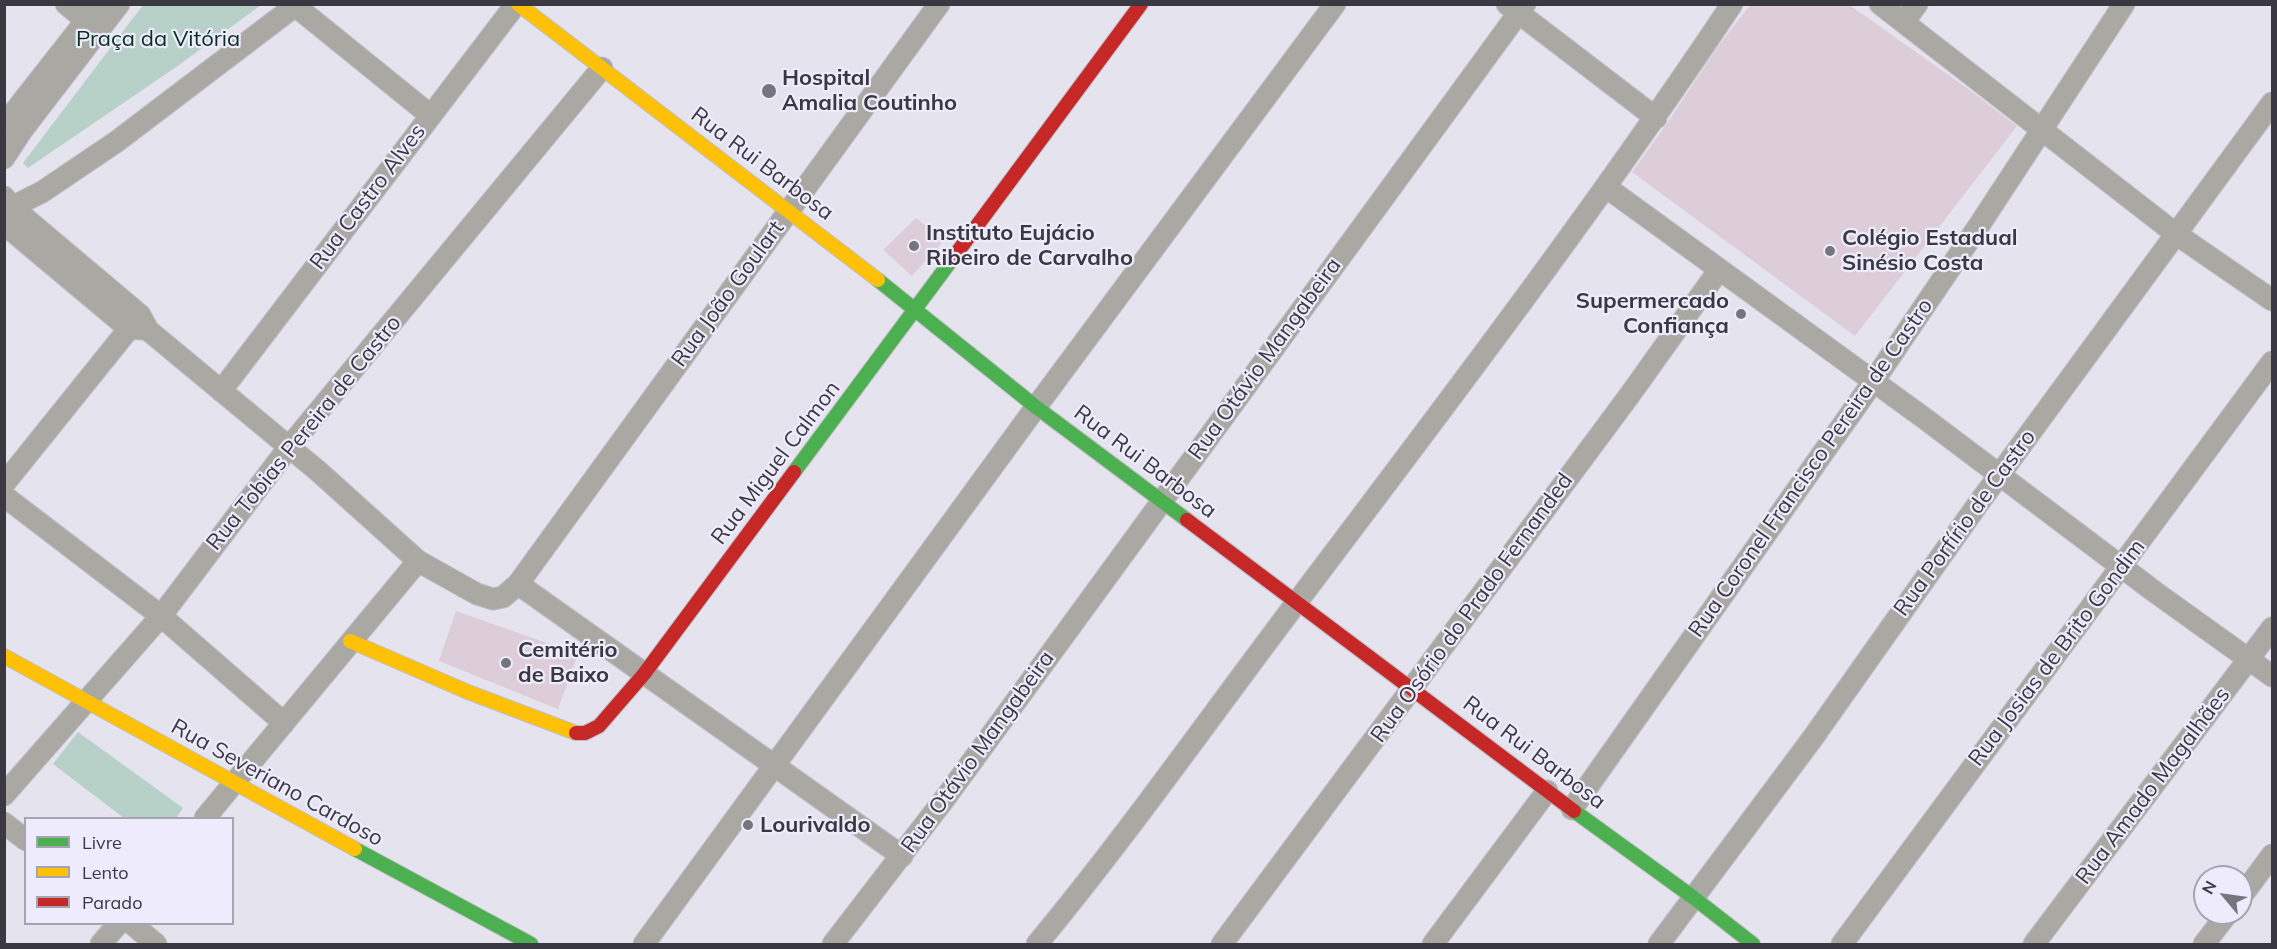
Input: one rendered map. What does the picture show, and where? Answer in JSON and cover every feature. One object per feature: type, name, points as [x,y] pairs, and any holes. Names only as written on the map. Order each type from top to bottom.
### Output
[{"type":"street","points":[[66,4],[95,19]]},
{"type":"street","points":[[4,125],[95,19],[119,4]]},
{"type":"street","name":"Rua Rui Barbosa","points":[[517,4],[916,309],[1036,407],[1413,688],[1547,791],[1694,898],[1753,945]]},
{"type":"street","name":"Rua Castro Alves","points":[[220,391],[517,4]]},
{"type":"street","name":"Rua João Goulart","points":[[518,584],[939,4]]},
{"type":"street","name":"Rua Miguel Calmon","points":[[350,641],[458,688],[572,733],[585,733],[599,726],[644,674],[1141,4]]},
{"type":"street","points":[[644,945],[1036,407],[1335,4]]},
{"type":"street","points":[[1037,944],[1162,785],[1605,187],[1656,118],[1732,4]]},
{"type":"street","points":[[1880,4],[2176,234],[2272,300]]},
{"type":"street","points":[[1904,22],[1917,4]]},
{"type":"street","name":"Rua Coronel Francisco Pereira de Castro","points":[[1572,809],[1873,382],[2124,4]]},
{"type":"street","points":[[430,115],[294,5],[116,142],[42,192],[7,209],[139,324],[289,447],[418,561],[477,594],[493,599],[503,597],[518,584],[902,855]]},
{"type":"street","points":[[1517,8],[1656,118]]},
{"type":"street","name":"Rua Otávio Mangabeira","points":[[833,945],[902,855],[1161,502],[1517,8]]},
{"type":"street","points":[[4,158],[95,19]]},
{"type":"street","name":"Rua Tobias Pereira de Castro","points":[[4,795],[161,616],[289,447],[602,68]]},
{"type":"street","name":"Rua Porfírio de Castro","points":[[1659,945],[1812,739],[2000,474],[2272,103]]},
{"type":"street","points":[[1605,187],[2000,474],[2272,676]]},
{"type":"street","name":"Rua Osório do Prado Fernanded","points":[[1222,945],[1719,270]]},
{"type":"street","points":[[4,484],[139,324]]},
{"type":"street","name":"Rua Josias de Brito Gondim","points":[[1842,945],[2272,362]]},
{"type":"street","points":[[4,496],[161,616],[284,723]]},
{"type":"street","points":[[207,817],[418,561]]},
{"type":"street","name":"Rua Amado Magalhães","points":[[2034,945],[2272,628]]},
{"type":"street","name":"Rua Severiano Cardoso","points":[[4,656],[531,945]]},
{"type":"street","points":[[1433,945],[1547,791]]},
{"type":"street","points":[[4,823],[24,838]]},
{"type":"street","points":[[2253,881],[2272,855]]},
{"type":"street","points":[[101,945],[117,925]]},
{"type":"street","points":[[133,925],[156,945]]},
{"type":"street","points":[[2204,945],[2219,925]]},
{"type":"green space","name":"Praça da Vitória","points":[[143,5],[261,5],[179,65],[28,168],[23,163]]},
{"type":"green space","points":[[78,732],[183,808],[177,817],[123,817],[53,764]]},
{"type":"building","name":"Colégio Estadual Sinésio Costa","points":[[1751,4],[1848,4],[2017,126],[1855,336],[1632,172],[1719,45]]},
{"type":"building","name":"Instituto Eujácio Ribeiro de Carvalho","points":[[916,218],[944,240],[912,276],[883,250]]},
{"type":"building","name":"Cemitério de Baixo","points":[[456,611],[578,654],[558,709],[439,661]]},
{"type":"traffic: fast","points":[[794,472],[956,254]]},
{"type":"traffic: fast","points":[[878,280],[1036,407],[1187,520]]},
{"type":"traffic: fast","points":[[1574,811],[1753,944]]},
{"type":"traffic: fast","points":[[355,849],[531,944]]},
{"type":"traffic: slow","points":[[518,4],[878,280]]},
{"type":"traffic: slow","points":[[350,641],[468,692],[576,733]]},
{"type":"traffic: slow","points":[[4,656],[355,849]]},
{"type":"traffic: jam","points":[[956,254],[1141,4]]},
{"type":"traffic: jam","points":[[576,733],[585,733],[599,726],[644,674],[794,472]]},
{"type":"traffic: jam","points":[[1187,520],[1574,811]]},
{"type":"place","name":"Hospital Amalia Coutinho","points":[[769,91]]},
{"type":"place","name":"Instituto Eujácio Ribeiro de Carvalho","points":[[914,246]]},
{"type":"place","name":"Colégio Estadual Sinésio Costa","points":[[1830,251]]},
{"type":"place","name":"Supermercado Confiança","points":[[1741,314]]},
{"type":"place","name":"Cemitério de Baixo","points":[[506,663]]},
{"type":"place","name":"Lourivaldo","points":[[748,825]]}]
